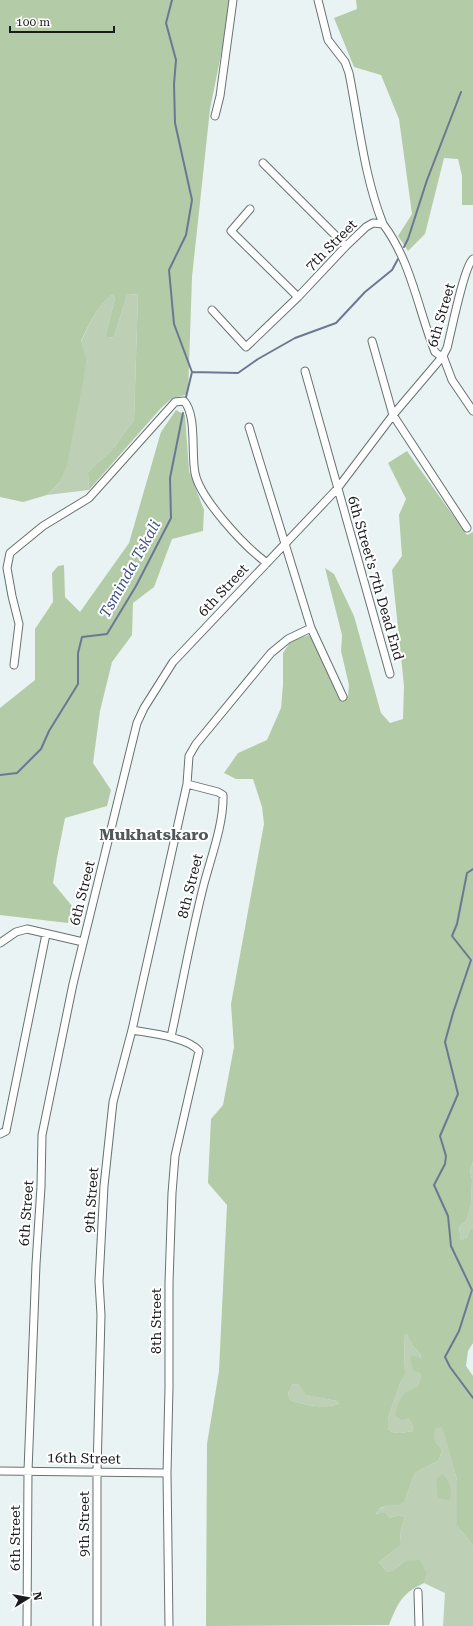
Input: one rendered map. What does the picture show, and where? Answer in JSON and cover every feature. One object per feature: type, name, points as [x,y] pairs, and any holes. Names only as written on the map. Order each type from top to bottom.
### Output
[{"type":"street","points":[[215,116],[220,96],[233,0]]},
{"type":"street","points":[[318,0],[328,40],[345,62],[376,208],[383,224],[393,237],[404,260],[435,352],[443,356],[452,380],[473,411]]},
{"type":"street","points":[[263,163],[346,246]]},
{"type":"street","points":[[250,209],[232,231],[298,297]]},
{"type":"street","name":"7th Street","points":[[212,310],[246,347],[298,297],[366,227],[373,223],[383,224]]},
{"type":"street","name":"6th Street","points":[[27,1626],[28,1471],[42,1135],[66,1016],[137,723],[144,708],[173,662],[337,489],[393,415],[443,356],[447,348],[465,277],[473,259]]},
{"type":"street","points":[[372,342],[393,415],[467,528]]},
{"type":"street","name":"6th Street's 7th Dead End","points":[[305,371],[390,674]]},
{"type":"street","points":[[14,665],[19,624],[7,568],[10,553],[43,526],[89,498],[175,402],[184,401],[188,406],[191,418],[195,473],[202,491],[227,524],[255,554],[267,563]]},
{"type":"street","points":[[249,427],[311,628],[343,697]]},
{"type":"street","points":[[187,784],[189,756],[196,744],[272,653],[288,639],[311,628]]},
{"type":"street","name":"9th Street","points":[[97,1626],[97,1471],[101,1315],[100,1281],[104,1186],[113,1102],[132,1030],[187,784]]},
{"type":"street","name":"8th Street","points":[[171,1037],[190,942],[218,832],[223,802],[223,795],[218,792],[187,784]]},
{"type":"street","points":[[0,943],[16,932],[27,929],[84,942]]},
{"type":"street","points":[[0,1134],[6,1131],[11,1113],[24,1036],[46,934]]},
{"type":"street","name":"8th Street","points":[[132,1030],[171,1037],[196,1047],[199,1051],[174,1156],[168,1283],[169,1386],[167,1473],[169,1626]]},
{"type":"street","name":"16th Street","points":[[0,1471],[167,1473]]},
{"type":"street","points":[[418,1592],[419,1626]]},
{"type":"green space","points":[[0,0],[232,0],[210,109],[192,277],[188,394],[171,399],[161,408],[89,490],[88,472],[112,450],[134,420],[138,294],[127,295],[114,337],[105,338],[115,298],[112,295],[97,311],[81,341],[87,359],[67,465],[59,483],[47,495],[23,502],[0,497]]},
{"type":"green space","points":[[356,0],[473,0],[473,205],[462,205],[462,176],[458,159],[444,158],[425,234],[408,251],[398,236],[412,214],[399,119],[381,75],[354,67],[334,18],[357,9]]},
{"type":"green space","points":[[138,294],[134,420],[112,450],[88,472],[89,490],[47,495],[59,483],[87,359],[81,342],[97,311],[112,295],[115,298],[105,338],[114,337],[127,295]]},
{"type":"green space","points":[[176,410],[185,415],[189,471],[204,510],[203,531],[172,539],[154,587],[133,603],[132,635],[112,662],[100,711],[93,763],[111,790],[107,806],[65,818],[57,858],[53,883],[72,906],[68,923],[0,915],[0,708],[35,680],[35,629],[53,602],[52,573],[58,566],[64,565],[65,597],[80,612],[129,543],[161,432]]},
{"type":"green space","points":[[407,451],[467,535],[473,532],[473,1162],[470,1170],[472,1180],[471,1204],[467,1220],[459,1227],[461,1240],[467,1237],[471,1227],[473,1229],[473,1343],[468,1351],[466,1366],[473,1376],[473,1545],[457,1526],[457,1480],[442,1427],[434,1429],[435,1441],[442,1450],[439,1460],[415,1473],[405,1500],[399,1505],[380,1508],[376,1514],[385,1513],[389,1518],[398,1515],[405,1517],[400,1533],[401,1545],[379,1562],[387,1572],[394,1570],[405,1561],[420,1560],[427,1575],[424,1583],[406,1595],[398,1605],[389,1625],[206,1626],[207,1444],[219,1371],[227,1205],[208,1183],[211,1119],[223,1105],[234,1047],[231,1004],[264,824],[262,807],[253,779],[236,779],[224,773],[238,753],[267,740],[281,708],[283,653],[291,641],[309,635],[317,647],[337,695],[348,696],[349,685],[341,651],[342,635],[325,568],[334,574],[354,616],[381,713],[390,723],[403,719],[404,686],[392,570],[402,556],[399,515],[406,499],[388,463]],"holes":[[[408,1334],[412,1345],[421,1355],[421,1358],[414,1356],[410,1357],[413,1371],[418,1372],[421,1376],[418,1386],[408,1391],[402,1397],[395,1415],[402,1420],[408,1418],[412,1424],[413,1431],[397,1433],[388,1429],[388,1418],[401,1381],[405,1375],[404,1335]],[[293,1384],[299,1385],[306,1395],[337,1401],[339,1404],[314,1406],[290,1400],[288,1393]]]},
{"type":"green space","points":[[473,1162],[473,1229],[471,1227],[467,1237],[461,1240],[459,1227],[467,1220],[471,1204],[472,1180],[470,1170]]},
{"type":"green space","points":[[409,1333],[412,1345],[421,1355],[418,1372],[421,1376],[418,1386],[409,1390],[408,1418],[412,1424],[413,1431],[397,1433],[388,1429],[388,1418],[401,1381],[405,1375],[404,1335]]},
{"type":"green space","points":[[293,1384],[299,1385],[307,1395],[337,1401],[339,1404],[314,1406],[290,1400],[288,1393]]},
{"type":"green space","points":[[442,1426],[457,1480],[457,1526],[473,1545],[473,1626],[443,1626],[445,1593],[424,1583],[427,1575],[405,1561],[394,1570],[387,1572],[379,1562],[401,1545],[400,1533],[405,1517],[398,1515],[389,1518],[376,1515],[379,1509],[405,1500],[415,1473],[439,1460],[442,1450],[435,1441],[433,1429]]},
{"type":"green space","points":[[442,1474],[447,1479],[451,1489],[449,1500],[438,1498],[437,1482],[439,1476]]},
{"type":"waterway","points":[[172,0],[166,23],[176,60],[174,84],[175,123],[192,200],[186,235],[169,270],[174,324],[192,372],[186,397]]},
{"type":"waterway","points":[[404,247],[427,180],[461,92]]},
{"type":"waterway","points":[[192,372],[238,373],[258,359],[295,338],[336,323],[365,292],[392,270],[398,259]]},
{"type":"waterway","name":"Tsminda Tskali","points":[[0,775],[17,773],[41,749],[49,731],[78,684],[78,653],[82,637],[107,634],[136,586],[171,518],[170,478],[183,413]]},
{"type":"waterway","points":[[473,869],[467,873],[457,924],[452,936],[471,960],[445,1042],[458,1094],[440,1136],[446,1156],[445,1164],[434,1185],[448,1216],[451,1246],[472,1290],[459,1331],[445,1357],[450,1367],[473,1398]]},
{"type":"district","name":"Mukhatskaro","points":[[154,834]]}]
